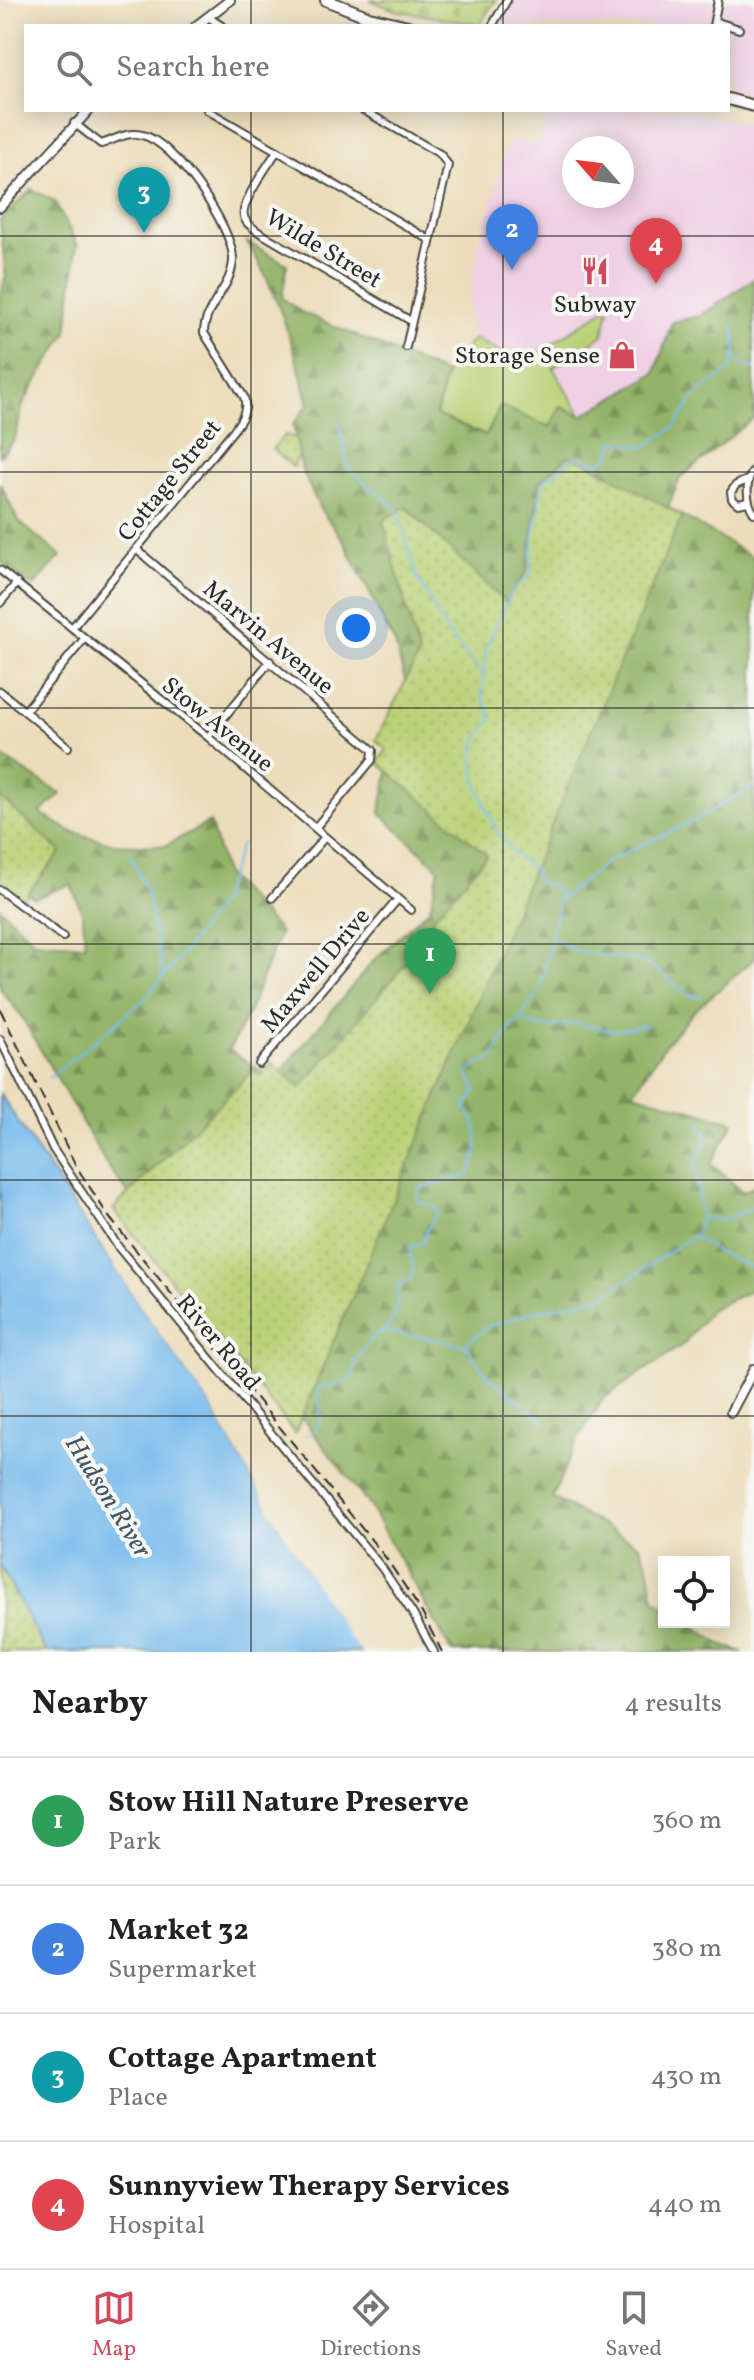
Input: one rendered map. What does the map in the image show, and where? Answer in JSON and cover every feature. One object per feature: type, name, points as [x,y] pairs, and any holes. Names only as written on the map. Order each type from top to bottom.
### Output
[{"type":"main road","points":[[326,0],[369,17],[399,24]]},
{"type":"main road","points":[[730,100],[754,106]]},
{"type":"street","points":[[199,24],[230,0]]},
{"type":"street","points":[[493,24],[507,0]]},
{"type":"street","points":[[714,24],[718,0]]},
{"type":"street","points":[[208,17],[219,24]]},
{"type":"street","points":[[730,27],[739,29]]},
{"type":"street","points":[[0,207],[87,112]]},
{"type":"street","points":[[210,112],[430,240]]},
{"type":"street","points":[[366,112],[447,161],[448,169],[406,347]]},
{"type":"street","name":"Cottage Street","points":[[72,628],[241,421],[247,407],[244,397],[204,333],[208,315],[229,279],[233,257],[232,246],[221,221],[161,144],[146,135],[129,134],[101,144],[74,123]]},
{"type":"street","name":"Wilde Street","points":[[277,151],[246,203],[243,214],[246,222],[411,321]]},
{"type":"street","points":[[748,502],[738,504],[732,499],[731,492],[754,470]]},
{"type":"street","points":[[747,480],[748,502],[754,513]]},
{"type":"street","name":"Marvin Avenue","points":[[136,549],[371,747],[374,756],[315,828]]},
{"type":"street","name":"Stow Avenue","points":[[0,570],[208,737],[411,910]]},
{"type":"street","points":[[0,603],[17,583]]},
{"type":"street","points":[[25,711],[84,639]]},
{"type":"street","points":[[208,737],[270,661]]},
{"type":"street","points":[[0,691],[68,747]]},
{"type":"street","points":[[272,898],[325,837]]},
{"type":"street","points":[[0,890],[63,937]]},
{"type":"street","name":"Maxwell Drive","points":[[259,1064],[398,899]]},
{"type":"street","name":"River Road","points":[[0,1039],[53,1149],[119,1248],[382,1568],[409,1607],[434,1652]]},
{"type":"street","points":[[731,1412],[754,1369]]},
{"type":"shaded area","points":[[513,0],[754,0],[754,96],[730,90],[730,24],[499,23]]},
{"type":"shaded area","points":[[547,112],[688,112],[754,125],[754,279],[700,316],[672,322],[655,373],[582,416],[553,368],[603,335],[546,349],[524,362],[517,362],[474,338],[469,296],[483,228],[505,150],[513,138],[539,144]]},
{"type":"green space","points":[[370,0],[496,0],[480,24],[395,10]]},
{"type":"green space","points":[[32,189],[55,202],[77,244],[67,332],[23,404],[15,439],[0,456],[0,295],[6,276],[0,220]]},
{"type":"green space","points":[[247,242],[287,264],[282,298],[301,312],[446,374],[436,415],[486,436],[500,406],[550,427],[561,406],[582,416],[655,373],[672,322],[700,316],[754,279],[754,418],[680,478],[668,507],[754,558],[754,959],[694,1011],[665,1045],[633,1093],[734,1122],[711,1164],[743,1192],[754,1186],[754,1289],[711,1309],[685,1343],[604,1398],[577,1440],[552,1498],[639,1545],[648,1564],[654,1599],[658,1602],[658,1628],[697,1628],[722,1645],[743,1652],[452,1652],[369,1505],[108,1167],[20,1014],[0,989],[0,908],[34,941],[85,945],[83,915],[71,884],[34,898],[0,873],[0,755],[61,794],[40,813],[70,831],[113,844],[165,846],[210,822],[225,874],[280,932],[249,1011],[229,1050],[275,1079],[375,959],[430,908],[439,869],[380,813],[406,684],[395,644],[344,541],[320,509],[302,470],[293,424],[309,404],[291,341]]},
{"type":"green space","points":[[605,309],[609,310],[603,335],[553,368],[582,416],[550,427],[486,436],[436,415],[446,374],[474,338],[517,362],[524,362]]},
{"type":"green space","points":[[285,435],[296,438],[299,456],[293,467],[272,449]]},
{"type":"green space","points":[[569,456],[586,462],[682,516],[295,1433],[113,1209],[254,1070],[260,1076],[271,1063],[301,1088],[437,926],[431,920],[487,855],[377,762],[387,750],[376,740],[419,654],[383,521],[406,507],[505,602],[527,571],[540,481]]},
{"type":"green space","points":[[0,483],[18,521],[61,556],[33,587],[0,561]]},
{"type":"green space","points":[[0,797],[61,852],[23,899],[0,884]]},
{"type":"green space","points":[[0,1565],[46,1652],[0,1652]]},
{"type":"water","name":"Hudson River","points":[[0,1094],[138,1303],[211,1406],[280,1528],[361,1652],[46,1652],[0,1565]]},
{"type":"pier","points":[[59,1173],[141,1301],[214,1404],[283,1526],[365,1652],[361,1652],[351,1640],[280,1528],[211,1406],[138,1303],[55,1175]]},
{"type":"waterway","points":[[306,1436],[320,1422],[319,1389],[342,1384],[353,1376],[355,1361],[373,1336],[384,1331],[396,1315],[399,1284],[411,1280],[413,1266],[409,1247],[423,1243],[427,1229],[439,1212],[431,1205],[418,1202],[419,1189],[467,1176],[475,1159],[477,1132],[465,1107],[477,1090],[467,1073],[493,1059],[503,1038],[541,987],[560,896],[557,889],[537,881],[533,868],[517,857],[500,834],[479,789],[474,759],[476,742],[492,718],[482,696],[486,648],[512,590],[530,576],[543,482],[574,457],[599,464],[611,454],[614,441],[644,447],[674,428],[696,395],[731,369],[736,353],[734,326]]},
{"type":"waterway","points":[[734,360],[754,368]]},
{"type":"waterway","points":[[339,422],[349,469],[397,508],[416,575],[449,635],[485,676]]},
{"type":"waterway","points":[[560,900],[608,861],[701,817],[754,786]]},
{"type":"waterway","points":[[49,1078],[143,1001],[184,952],[221,901],[241,844]]},
{"type":"waterway","points":[[130,854],[147,893],[163,975]]},
{"type":"waterway","points":[[553,937],[584,953],[651,965],[684,991],[701,997]]},
{"type":"waterway","points":[[521,1020],[535,1026],[577,1023],[612,1031],[648,1025]]},
{"type":"waterway","points":[[386,1331],[465,1345],[487,1327],[532,1312],[601,1297],[696,1234],[701,1218],[695,1163],[708,1138],[700,1123]]},
{"type":"waterway","points":[[703,1218],[721,1221],[754,1207]]},
{"type":"waterway","points":[[693,1236],[715,1251],[749,1267],[754,1265]]},
{"type":"waterway","points":[[466,1346],[487,1376],[546,1422]]},
{"type":"railway","points":[[0,1009],[76,1166],[109,1217],[386,1558],[420,1609],[442,1652]]},
{"type":"place","name":"Cottage Apartment","points":[[144,233]]},
{"type":"place","name":"Market 32","points":[[512,270]]},
{"type":"place","name":"Subway","points":[[595,271]]},
{"type":"place","name":"Sunnyview Therapy Services","points":[[656,284]]},
{"type":"place","name":"Storage Sense","points":[[622,355]]},
{"type":"place","name":"Stow Hill Nature Preserve","points":[[430,994]]}]
